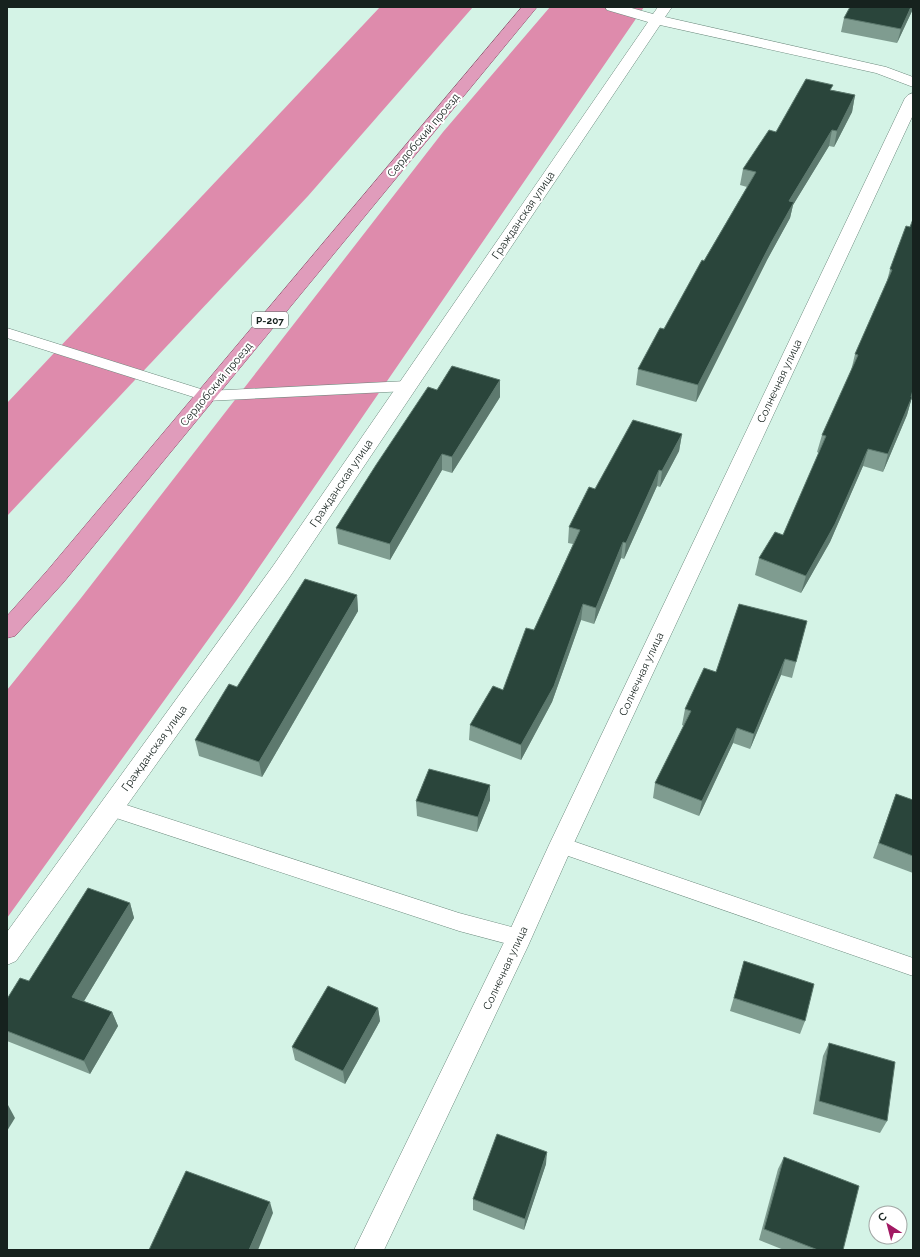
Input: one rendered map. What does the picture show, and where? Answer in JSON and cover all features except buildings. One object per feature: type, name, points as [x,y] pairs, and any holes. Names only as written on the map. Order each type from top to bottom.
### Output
[{"type":"main road","name":"Сердобский проезд","points":[[7,630],[55,577],[530,7]]},
{"type":"street","points":[[612,7],[660,13],[881,70],[913,82]]},
{"type":"street","name":"Гражданская улица","points":[[7,953],[281,572],[660,13]]},
{"type":"street","name":"Солнечная улица","points":[[369,1250],[519,938],[561,845],[913,98]]},
{"type":"lane","points":[[7,333],[206,396],[407,386]]},
{"type":"lane","points":[[111,808],[460,922],[519,938]]},
{"type":"lane","points":[[561,845],[913,967]]},
{"type":"shaded area","points":[[380,7],[473,7],[308,196],[7,516],[7,403]]},
{"type":"shaded area","points":[[550,7],[644,7],[236,601],[7,918],[7,690],[81,598],[443,132]]}]
